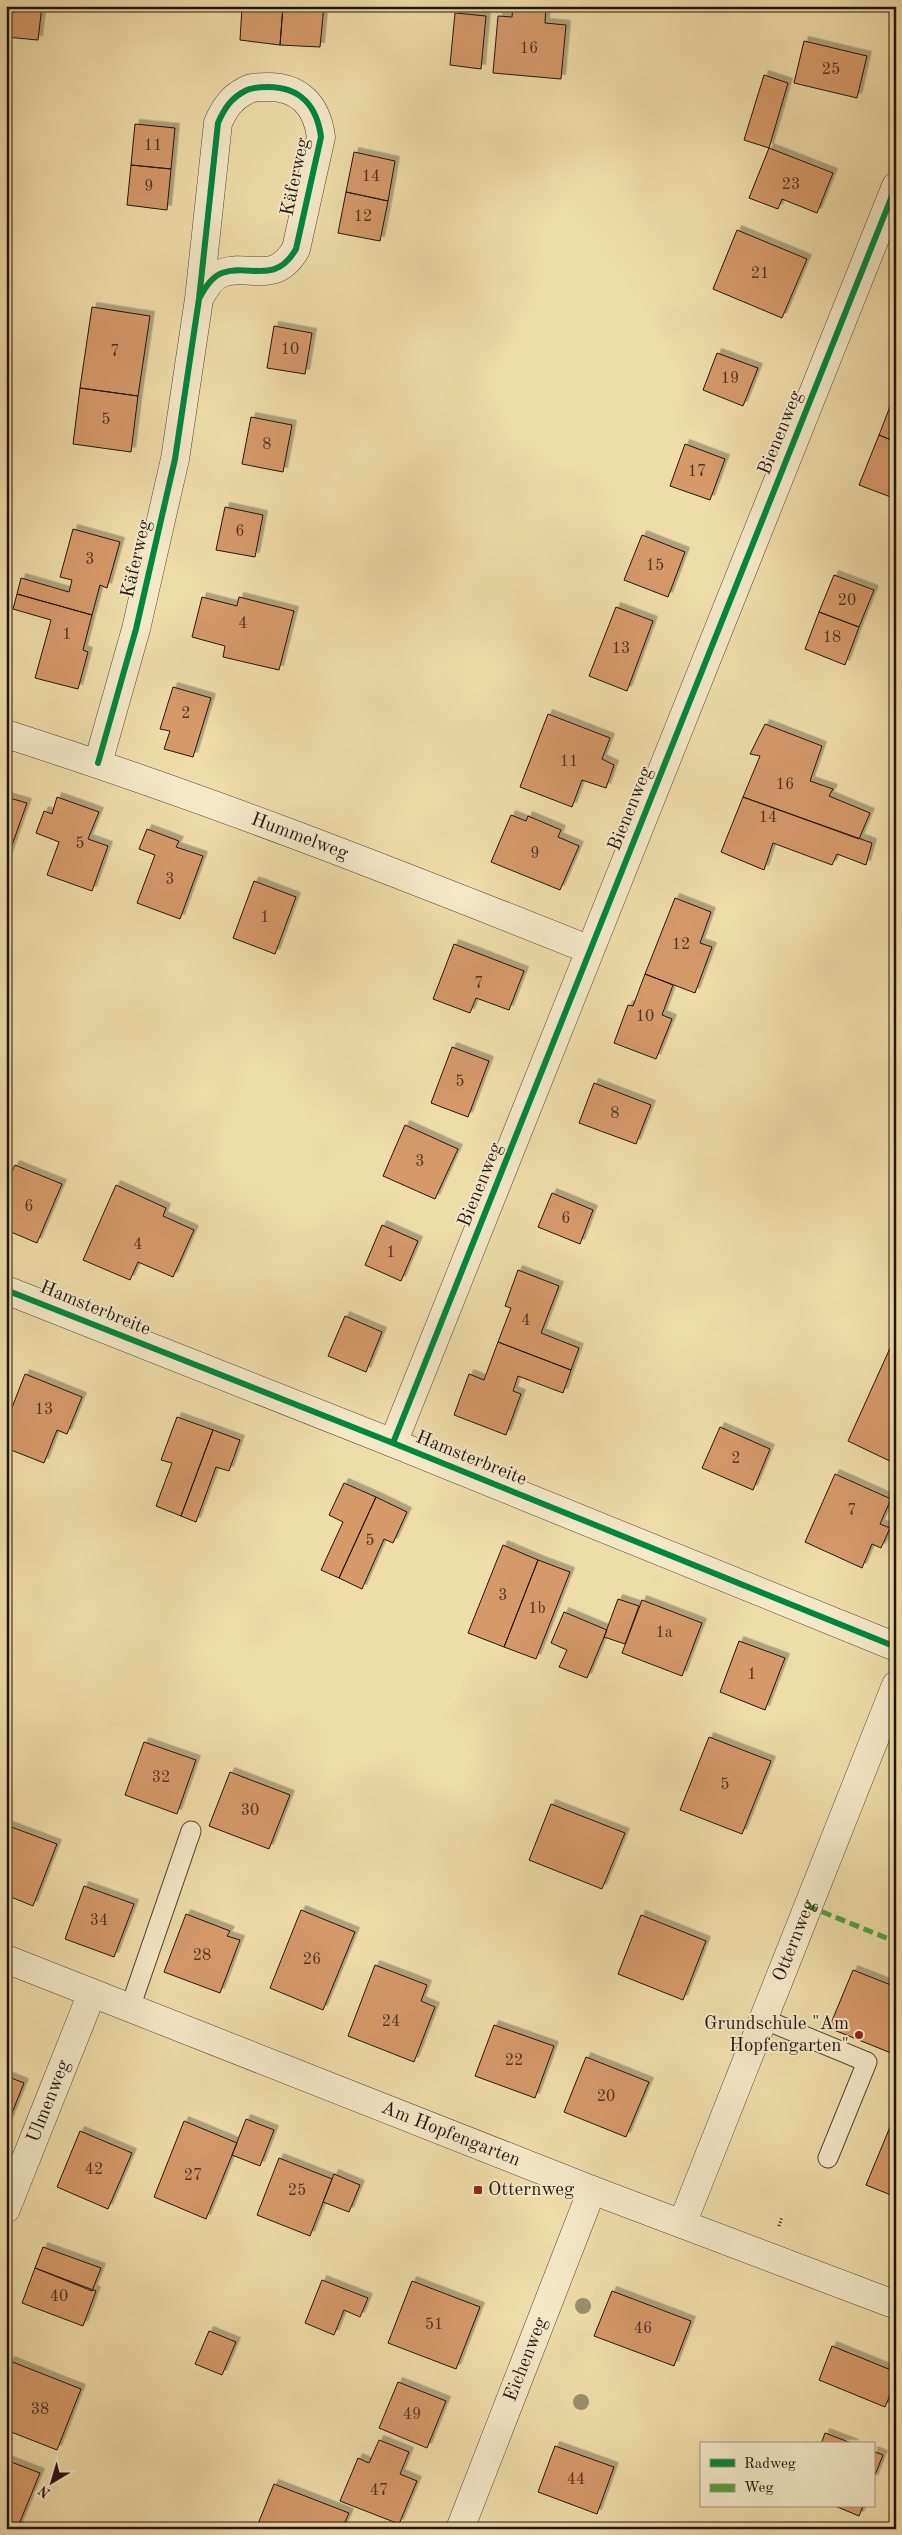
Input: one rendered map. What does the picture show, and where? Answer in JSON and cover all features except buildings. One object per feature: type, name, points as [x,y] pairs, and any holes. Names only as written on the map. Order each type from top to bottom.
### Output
[{"type":"street","name":"Käferweg","points":[[98,763],[136,630],[157,546],[175,458],[199,299],[215,137],[221,116],[234,98],[247,89],[270,87],[294,91],[305,99],[313,111],[320,126],[321,137],[296,249],[287,260],[269,270],[258,273],[234,271],[221,273],[212,279],[199,299]]},
{"type":"street","name":"Bienenweg","points":[[393,1443],[896,186]]},
{"type":"street","name":"Hummelweg","points":[[6,734],[98,763],[344,852],[590,950]]},
{"type":"street","name":"Hamsterbreite","points":[[6,1290],[393,1443],[896,1647]]},
{"type":"street","name":"Otternweg","points":[[682,2224],[896,1685]]},
{"type":"street","name":"Am Hopfengarten","points":[[6,1959],[592,2190],[896,2306]]},
{"type":"street","name":"Ulmenweg","points":[[6,2209],[92,1993]]},
{"type":"street","name":"Eichenweg","points":[[460,2529],[592,2190]]},
{"type":"lane","points":[[130,2008],[191,1831]]},
{"type":"lane","points":[[763,2019],[867,2062],[828,2158]]},
{"type":"marked path","points":[[808,1906],[896,1942]]},
{"type":"cycle path","points":[[98,763],[136,629],[175,459],[199,299],[218,123],[225,109],[232,101],[247,90],[268,87],[289,90],[305,100],[311,108],[316,116],[321,137],[296,249],[288,260],[279,267],[261,271],[232,271],[214,277],[199,299]]},
{"type":"cycle path","points":[[393,1443],[896,186]]},
{"type":"cycle path","points":[[6,1290],[393,1443],[896,1647]]},
{"type":"place","name":"Grundschule \"Am Hopfengarten\"","points":[[859,2035]]},
{"type":"place","name":"Otternweg","points":[[478,2190]]}]
